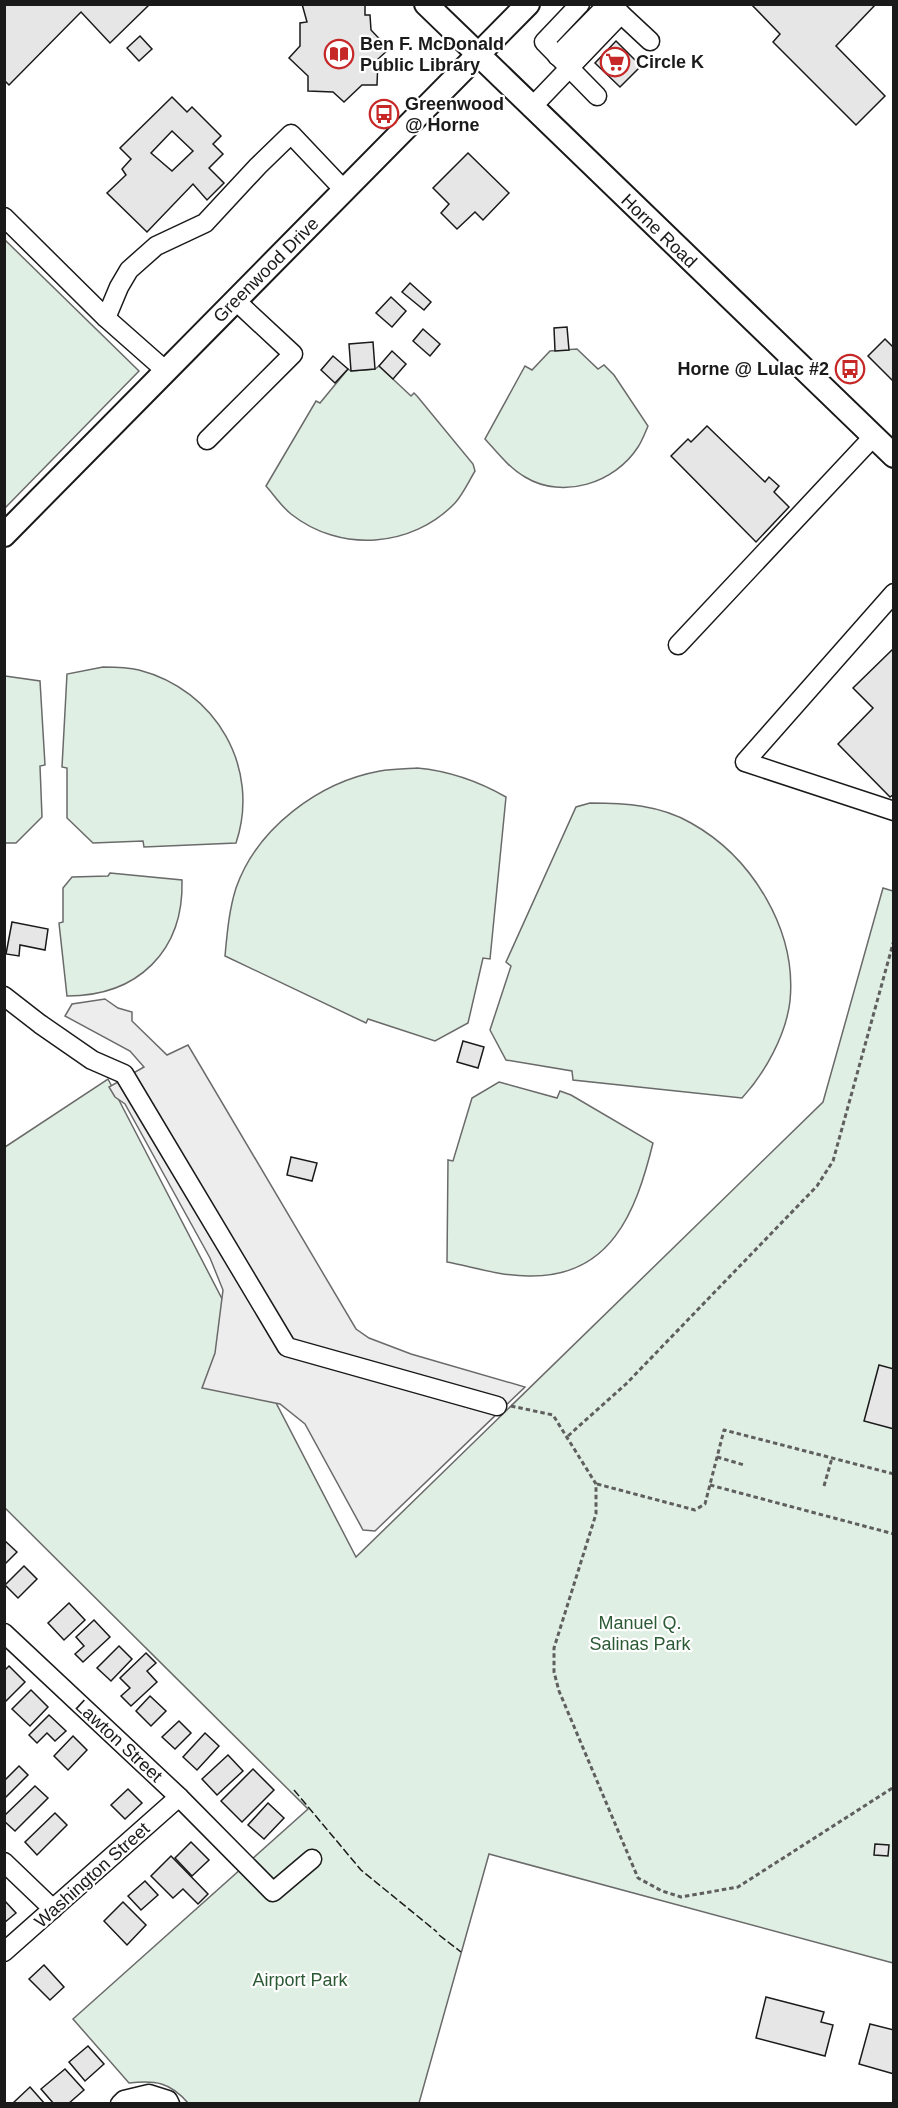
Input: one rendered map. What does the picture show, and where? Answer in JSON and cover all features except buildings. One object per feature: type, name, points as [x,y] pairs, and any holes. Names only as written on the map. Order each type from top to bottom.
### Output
[{"type":"main road","name":"Horne Road","points":[[426,4],[531,108],[894,456]]},
{"type":"main road","name":"Greenwood Drive","points":[[4,536],[528,4]]},
{"type":"street","points":[[580,4],[544,42],[597,96]]},
{"type":"street","points":[[531,108],[563,62],[614,8],[650,42]]},
{"type":"street","points":[[106,318],[129,270],[156,246],[205,223],[291,134],[345,190]]},
{"type":"street","points":[[4,217],[106,318],[166,371]]},
{"type":"street","points":[[207,440],[293,354],[236,301]]},
{"type":"street","points":[[678,645],[873,437]]},
{"type":"street","points":[[894,593],[746,762],[894,811]]},
{"type":"street","points":[[4,996],[92,1060],[124,1074],[287,1347],[497,1406]]},
{"type":"street","name":"Lawton Street","points":[[4,1633],[179,1797],[273,1892],[312,1859]]},
{"type":"street","name":"Washington Street","points":[[4,1952],[179,1797]]},
{"type":"street","points":[[4,1862],[53,1909]]},
{"type":"street","points":[[120,2103],[149,2094],[169,2102]]},
{"type":"path","points":[[568,1436],[626,1384],[817,1186],[833,1161],[894,940]]},
{"type":"path","points":[[497,1406],[515,1407],[534,1413],[553,1415],[596,1484],[596,1514],[554,1648],[554,1672],[559,1691],[639,1878],[662,1892],[681,1897],[738,1887],[894,1787]]},
{"type":"path","points":[[596,1484],[695,1509],[705,1504],[724,1430],[894,1474]]},
{"type":"path","points":[[716,1457],[744,1465]]},
{"type":"path","points":[[824,1486],[832,1458]]},
{"type":"path","points":[[709,1485],[894,1534]]},
{"type":"green space","points":[[5,240],[139,371],[4,508]]},
{"type":"green space","points":[[577,349],[598,369],[604,365],[614,375],[648,426],[639,445],[628,460],[602,478],[571,487],[540,484],[514,469],[485,439],[525,366],[532,370],[550,351]]},
{"type":"green space","points":[[379,366],[411,396],[414,393],[417,396],[473,464],[475,471],[455,503],[438,518],[397,537],[353,540],[310,527],[291,514],[266,486],[316,401],[320,403],[348,369],[351,371],[375,369]]},
{"type":"green space","points":[[103,667],[139,670],[166,680],[190,695],[210,714],[226,736],[237,761],[242,787],[242,815],[236,843],[144,847],[143,841],[93,843],[67,818],[67,768],[62,767],[67,674]]},
{"type":"green space","points":[[5,676],[40,681],[45,765],[40,766],[42,817],[16,843],[5,843]]},
{"type":"green space","points":[[417,768],[463,778],[506,797],[490,959],[483,958],[468,1023],[435,1041],[368,1019],[366,1023],[225,956],[230,913],[236,888],[259,846],[275,828],[293,811],[335,785],[380,771]]},
{"type":"green space","points":[[590,803],[642,806],[667,812],[691,823],[713,837],[733,855],[766,898],[778,922],[786,948],[790,974],[790,1001],[784,1027],[773,1053],[759,1077],[742,1098],[573,1080],[572,1071],[506,1060],[490,1030],[511,966],[506,962],[576,807]]},
{"type":"green space","points":[[110,873],[182,880],[181,905],[175,928],[165,948],[152,965],[135,978],[115,988],[92,994],[67,996],[59,923],[63,922],[63,888],[72,877],[108,876]]},
{"type":"green space","name":"Manuel Q. Salinas Park","points":[[883,888],[893,891],[893,1963],[489,1854],[419,2103],[188,2103],[175,2091],[162,2084],[129,2083],[73,2019],[308,1809],[5,1508],[5,1147],[108,1079],[356,1557],[823,1102]]},
{"type":"green space","points":[[499,1082],[557,1098],[560,1091],[571,1095],[653,1143],[638,1193],[628,1216],[600,1253],[580,1266],[557,1274],[518,1276],[447,1262],[448,1160],[453,1161],[472,1098]]},
{"type":"shaded area","points":[[105,999],[118,1008],[132,1012],[132,1021],[167,1055],[188,1045],[356,1329],[369,1338],[411,1354],[525,1387],[375,1531],[363,1530],[305,1424],[280,1404],[202,1388],[215,1353],[223,1290],[210,1258],[125,1104],[115,1097],[109,1087],[144,1067],[130,1051],[65,1016],[72,1004]]},
{"type":"fence","points":[[294,1790],[361,1870],[437,1932]]},
{"type":"fence","points":[[439,1935],[461,1952]]},
{"type":"place","name":"Ben F. McDonald Public Library","points":[[339,54]]},
{"type":"place","name":"Circle K","points":[[615,62]]},
{"type":"place","name":"Greenwood @ Horne","points":[[384,114]]},
{"type":"place","name":"Horne @ Lulac #2","points":[[850,369]]},
{"type":"park label","name":"Airport Park","points":[[300,1980]]}]
